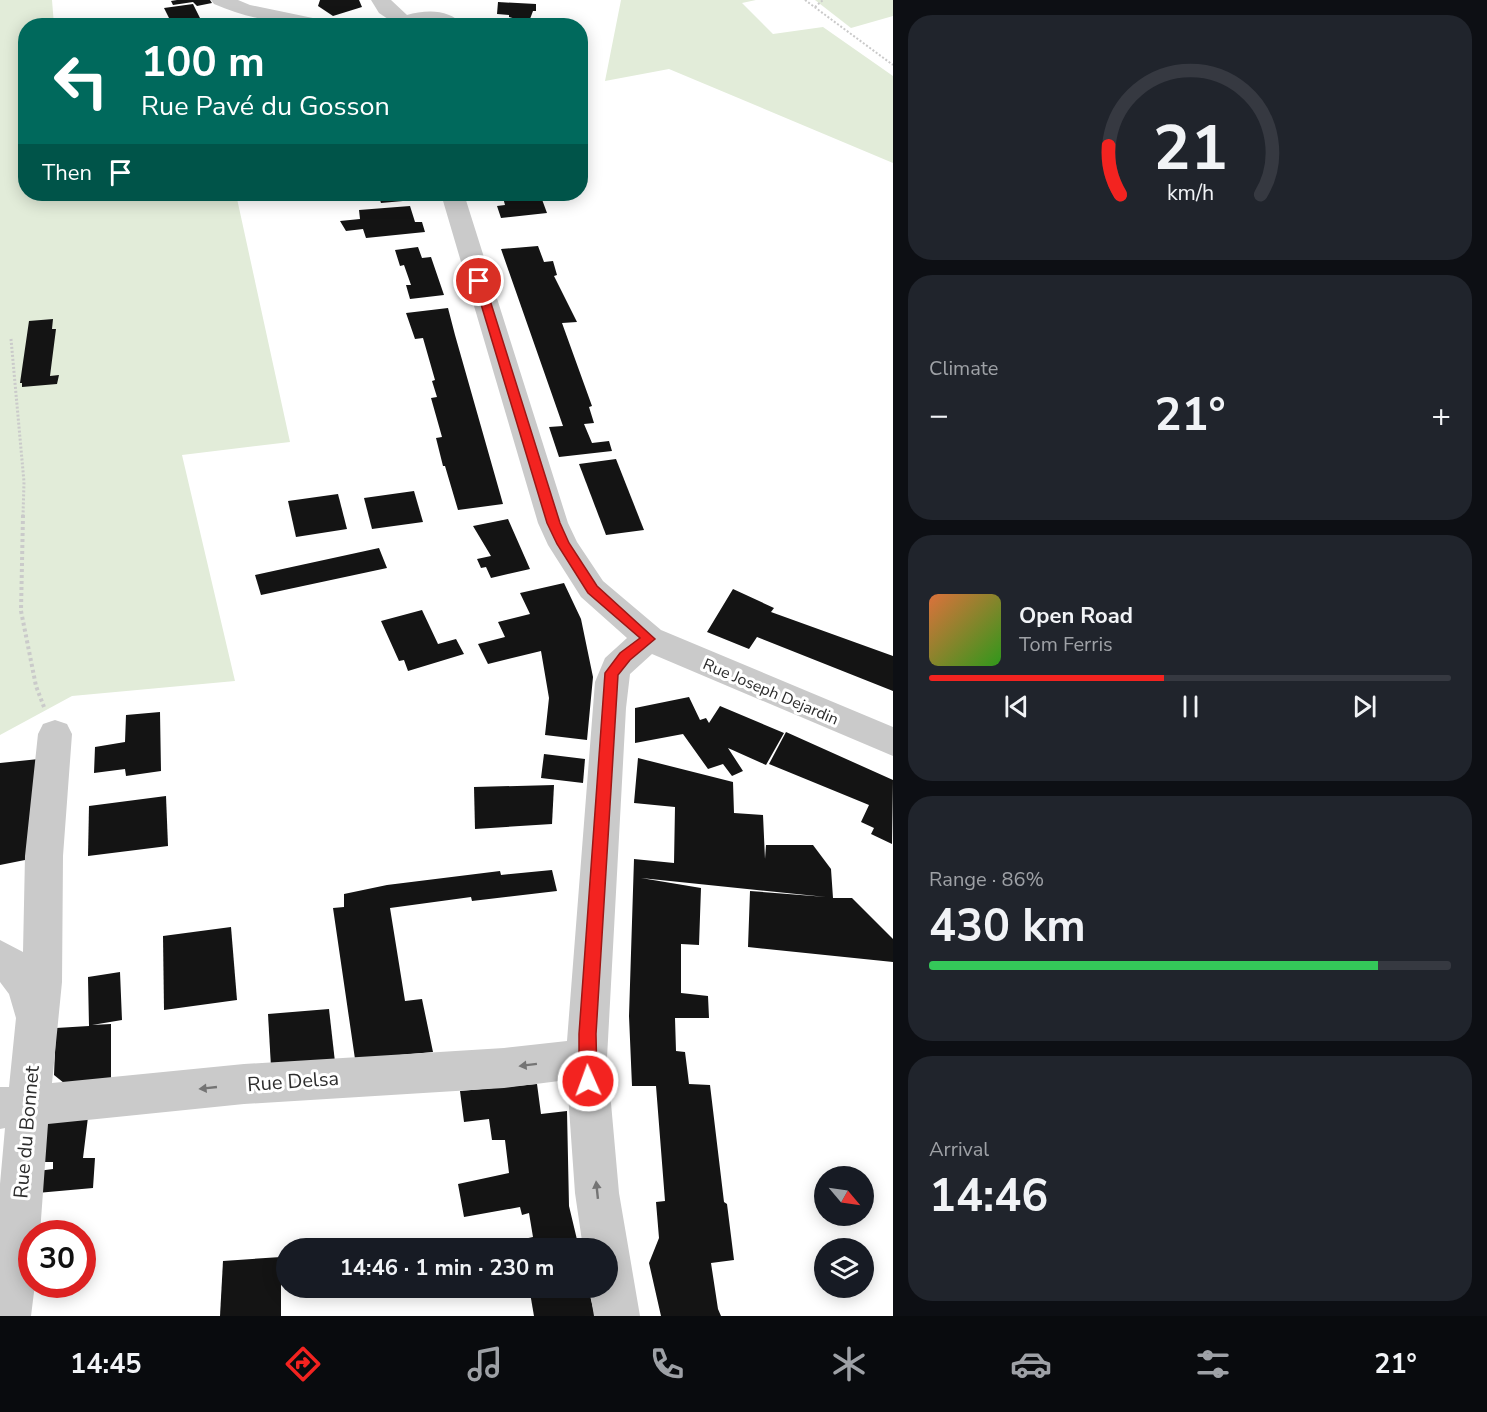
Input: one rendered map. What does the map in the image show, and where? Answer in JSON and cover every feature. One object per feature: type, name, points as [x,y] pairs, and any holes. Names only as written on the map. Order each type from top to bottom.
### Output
[{"type":"street","points":[[221,0],[245,10],[285,18]]},
{"type":"street","points":[[381,0],[395,18]]},
{"type":"street","points":[[422,18],[450,16]]},
{"type":"street","name":"Rue Joseph Dejardin","points":[[454,201],[558,534],[592,589],[649,639],[893,742]]},
{"type":"street","points":[[604,1238],[597,1193],[586,1058],[611,673],[625,657],[649,639]]},
{"type":"street","name":"Rue du Bonnet","points":[[8,1316],[16,1253],[14,1107],[36,1020],[42,982],[44,856],[55,734]]},
{"type":"street","name":"Rue du Bonnet","points":[[0,958],[23,979],[30,990],[36,1020]]},
{"type":"street","name":"Rue Delsa","points":[[14,1107],[244,1084],[504,1068],[586,1058]]},
{"type":"street","points":[[614,1298],[617,1316]]},
{"type":"path","points":[[805,0],[893,65]]},
{"type":"path","points":[[815,7],[823,0]]},
{"type":"path","points":[[11,339],[24,482],[21,612],[36,686],[55,734]]},
{"type":"green space","points":[[0,0],[52,0],[53,18],[18,18],[18,201],[238,201],[290,442],[182,455],[235,681],[72,696],[0,735]]},
{"type":"green space","points":[[621,0],[756,0],[742,3],[773,34],[823,27],[893,76],[893,163],[669,69],[605,81]]},
{"type":"green space","points":[[815,0],[893,0],[893,16],[851,28]]},
{"type":"building","points":[[210,0],[212,3],[197,6],[193,2],[173,5],[171,1]]},
{"type":"building","points":[[320,0],[359,0],[362,7],[333,16],[318,6]]},
{"type":"building","points":[[498,2],[536,4],[536,11],[533,11],[530,18],[512,18],[509,15],[497,14]]},
{"type":"building","points":[[193,4],[200,18],[169,18],[164,8]]},
{"type":"building","points":[[380,201],[403,201],[381,203]]},
{"type":"building","points":[[504,201],[543,201],[547,213],[501,218],[497,206],[505,205]]},
{"type":"building","points":[[410,206],[415,222],[422,222],[425,232],[366,238],[363,229],[346,231],[340,221],[360,219],[359,210]]},
{"type":"building","points":[[538,246],[544,262],[553,261],[557,275],[554,276],[577,322],[562,323],[592,406],[589,407],[594,423],[584,424],[592,443],[609,441],[612,451],[559,457],[549,427],[563,426],[501,249]]},
{"type":"building","points":[[418,247],[422,258],[431,257],[444,295],[410,299],[406,285],[411,285],[404,265],[400,266],[395,250]]},
{"type":"building","points":[[448,308],[503,504],[458,510],[445,466],[443,466],[436,438],[442,437],[431,398],[437,397],[432,381],[435,380],[423,338],[415,339],[406,313]]},
{"type":"building","points":[[53,319],[52,329],[56,329],[50,376],[59,375],[57,384],[22,387],[20,383],[29,321]]},
{"type":"building","points":[[616,459],[644,530],[606,535],[579,464]]},
{"type":"building","points":[[414,491],[423,522],[372,529],[364,498]]},
{"type":"building","points":[[338,494],[347,529],[296,537],[288,501]]},
{"type":"building","points":[[508,519],[530,569],[491,578],[486,567],[481,568],[477,559],[491,556],[473,526]]},
{"type":"building","points":[[379,548],[387,568],[261,595],[255,575]]},
{"type":"building","points":[[564,583],[581,619],[593,677],[587,740],[545,735],[549,698],[541,651],[488,664],[478,644],[505,637],[498,622],[530,614],[520,593]]},
{"type":"building","points":[[733,589],[774,608],[771,612],[893,656],[893,691],[757,637],[749,649],[707,632]]},
{"type":"building","points":[[422,610],[438,644],[456,639],[464,654],[408,671],[404,660],[399,661],[381,621]]},
{"type":"building","points":[[689,697],[700,720],[706,718],[709,723],[720,706],[784,733],[766,765],[728,748],[743,771],[732,776],[723,764],[708,769],[683,734],[635,743],[635,708]]},
{"type":"building","points":[[160,712],[161,771],[126,776],[125,769],[94,773],[95,747],[125,742],[126,715]]},
{"type":"building","points":[[786,732],[893,780],[892,844],[871,834],[874,828],[861,822],[869,805],[769,764]]},
{"type":"building","points":[[544,754],[585,759],[583,783],[541,778]]},
{"type":"building","points":[[638,758],[733,782],[734,813],[763,815],[765,859],[766,845],[813,845],[831,869],[833,898],[852,898],[893,939],[893,962],[748,947],[750,891],[826,897],[641,878],[701,888],[699,945],[681,944],[681,993],[708,996],[709,1018],[675,1018],[676,1051],[685,1052],[689,1084],[710,1085],[724,1202],[727,1204],[734,1260],[711,1263],[721,1316],[661,1316],[649,1263],[659,1238],[656,1202],[665,1201],[656,1086],[632,1086],[629,1016],[634,859],[674,863],[675,807],[634,803]]},
{"type":"building","points":[[39,759],[35,858],[0,865],[0,763]]},
{"type":"building","points":[[554,785],[552,824],[475,829],[474,787]]},
{"type":"building","points":[[166,796],[168,846],[88,856],[89,806]]},
{"type":"building","points":[[552,870],[557,891],[472,901],[471,897],[390,908],[405,1001],[422,999],[433,1052],[355,1059],[333,908],[344,907],[344,894],[387,885],[500,871],[501,875]]},
{"type":"building","points":[[231,927],[237,1000],[164,1010],[163,936]]},
{"type":"building","points":[[120,972],[122,1020],[92,1025],[111,1024],[111,1079],[64,1083],[54,1075],[56,1028],[89,1026],[88,977]]},
{"type":"building","points":[[329,1009],[335,1062],[271,1067],[268,1014]]},
{"type":"building","points":[[537,1084],[541,1114],[567,1111],[569,1206],[577,1238],[528,1238],[533,1237],[529,1213],[522,1215],[520,1207],[464,1217],[458,1184],[509,1173],[505,1140],[492,1140],[489,1119],[464,1122],[460,1091]]},
{"type":"building","points":[[88,1117],[83,1158],[95,1158],[93,1188],[37,1193],[38,1171],[53,1169],[53,1162],[38,1162],[42,1126],[50,1120]]},
{"type":"building","points":[[276,1257],[276,1298],[281,1298],[281,1316],[220,1316],[223,1261]]},
{"type":"building","points":[[531,1298],[591,1298],[595,1316],[534,1316]]},
{"type":"route","points":[[479,281],[554,523],[563,544],[592,589],[649,639],[625,657],[611,673],[586,1058],[588,1081]]}]
